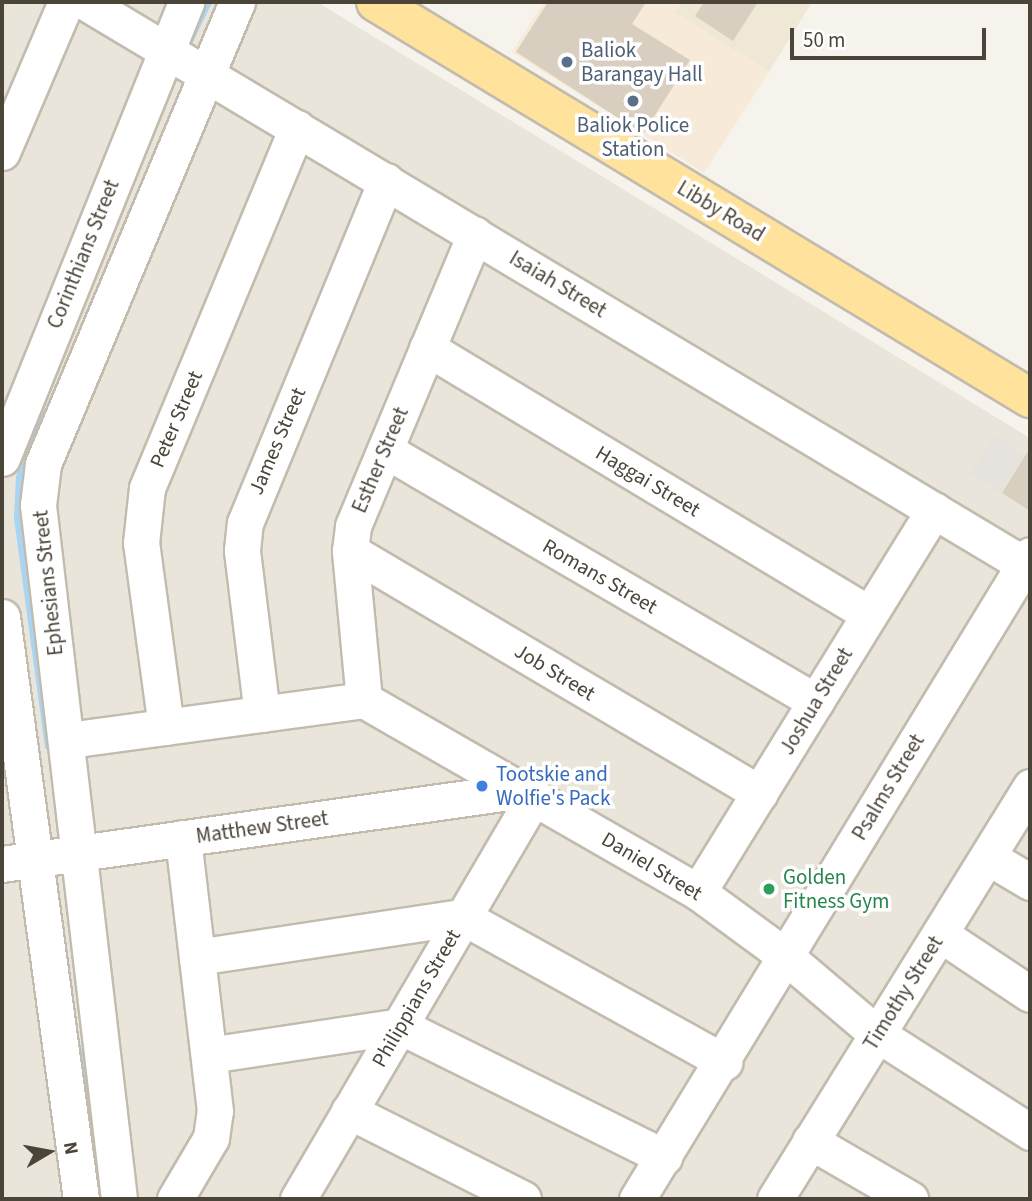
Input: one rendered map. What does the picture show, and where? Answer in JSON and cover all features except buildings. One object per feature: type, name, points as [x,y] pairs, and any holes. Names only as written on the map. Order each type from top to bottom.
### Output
[{"type":"main road","name":"Libby Road","points":[[376,2],[1030,398]]},
{"type":"street","points":[[2,152],[66,2]]},
{"type":"street","name":"Isaiah Street","points":[[85,2],[934,510],[1028,562]]},
{"type":"street","name":"Corinthians Street","points":[[2,458],[11,396],[186,2]]},
{"type":"street","name":"Ephesians Street","points":[[119,1199],[82,852],[41,549],[38,505],[43,464],[237,2]]},
{"type":"street","name":"Peter Street","points":[[166,727],[141,543],[147,488],[297,128]]},
{"type":"street","name":"James Street","points":[[262,714],[242,550],[245,523],[386,181]]},
{"type":"street","name":"Esther Street","points":[[364,700],[350,551],[359,509],[475,234]]},
{"type":"street","name":"Haggai Street","points":[[427,348],[869,614]]},
{"type":"street","name":"Romans Street","points":[[385,450],[816,702]]},
{"type":"street","name":"Joshua Street","points":[[698,892],[934,510]]},
{"type":"street","name":"Job Street","points":[[350,551],[760,793]]},
{"type":"street","name":"Psalms Street","points":[[637,1199],[725,1062],[785,956],[1028,562]]},
{"type":"street","points":[[2,617],[38,858],[80,1199]]},
{"type":"street","points":[[68,740],[364,700]]},
{"type":"street","name":"Daniel Street","points":[[364,700],[698,892],[785,956],[877,1034],[1030,1132]]},
{"type":"street","name":"Timothy Street","points":[[775,1199],[1030,788]]},
{"type":"street","name":"Matthew Street","points":[[2,864],[529,793]]},
{"type":"street","name":"Philippians Street","points":[[299,1199],[463,917],[529,793]]},
{"type":"street","points":[[175,1199],[215,1126],[183,838]]},
{"type":"street","points":[[988,857],[1030,882]]},
{"type":"street","points":[[197,957],[463,917],[725,1062]]},
{"type":"street","points":[[940,934],[1030,994]]},
{"type":"street","points":[[209,1055],[400,1026],[664,1157]]},
{"type":"street","points":[[349,1111],[523,1199]]},
{"type":"street","points":[[810,1141],[903,1198]]},
{"type":"shaded area","points":[[2,2],[317,2],[1030,438],[1030,1199],[2,1199]]},
{"type":"shaded area","points":[[544,2],[682,2],[676,12],[769,72],[704,173],[512,52]]},
{"type":"shaded area","points":[[682,2],[812,2],[769,72],[675,12]]},
{"type":"shaded area","points":[[994,435],[1025,455],[1001,493],[969,473]]},
{"type":"waterway","points":[[187,45],[208,2]]},
{"type":"waterway","points":[[41,407],[20,478],[18,518],[49,746]]},
{"type":"waterway","points":[[84,1052],[100,1199]]},
{"type":"place","name":"Baliok Barangay Hall","points":[[567,62]]},
{"type":"place","name":"Baliok Police Station","points":[[633,101]]},
{"type":"place","name":"Tootskie and Wolfie's Pack","points":[[482,786]]},
{"type":"place","name":"Golden Fitness Gym","points":[[769,889]]}]
